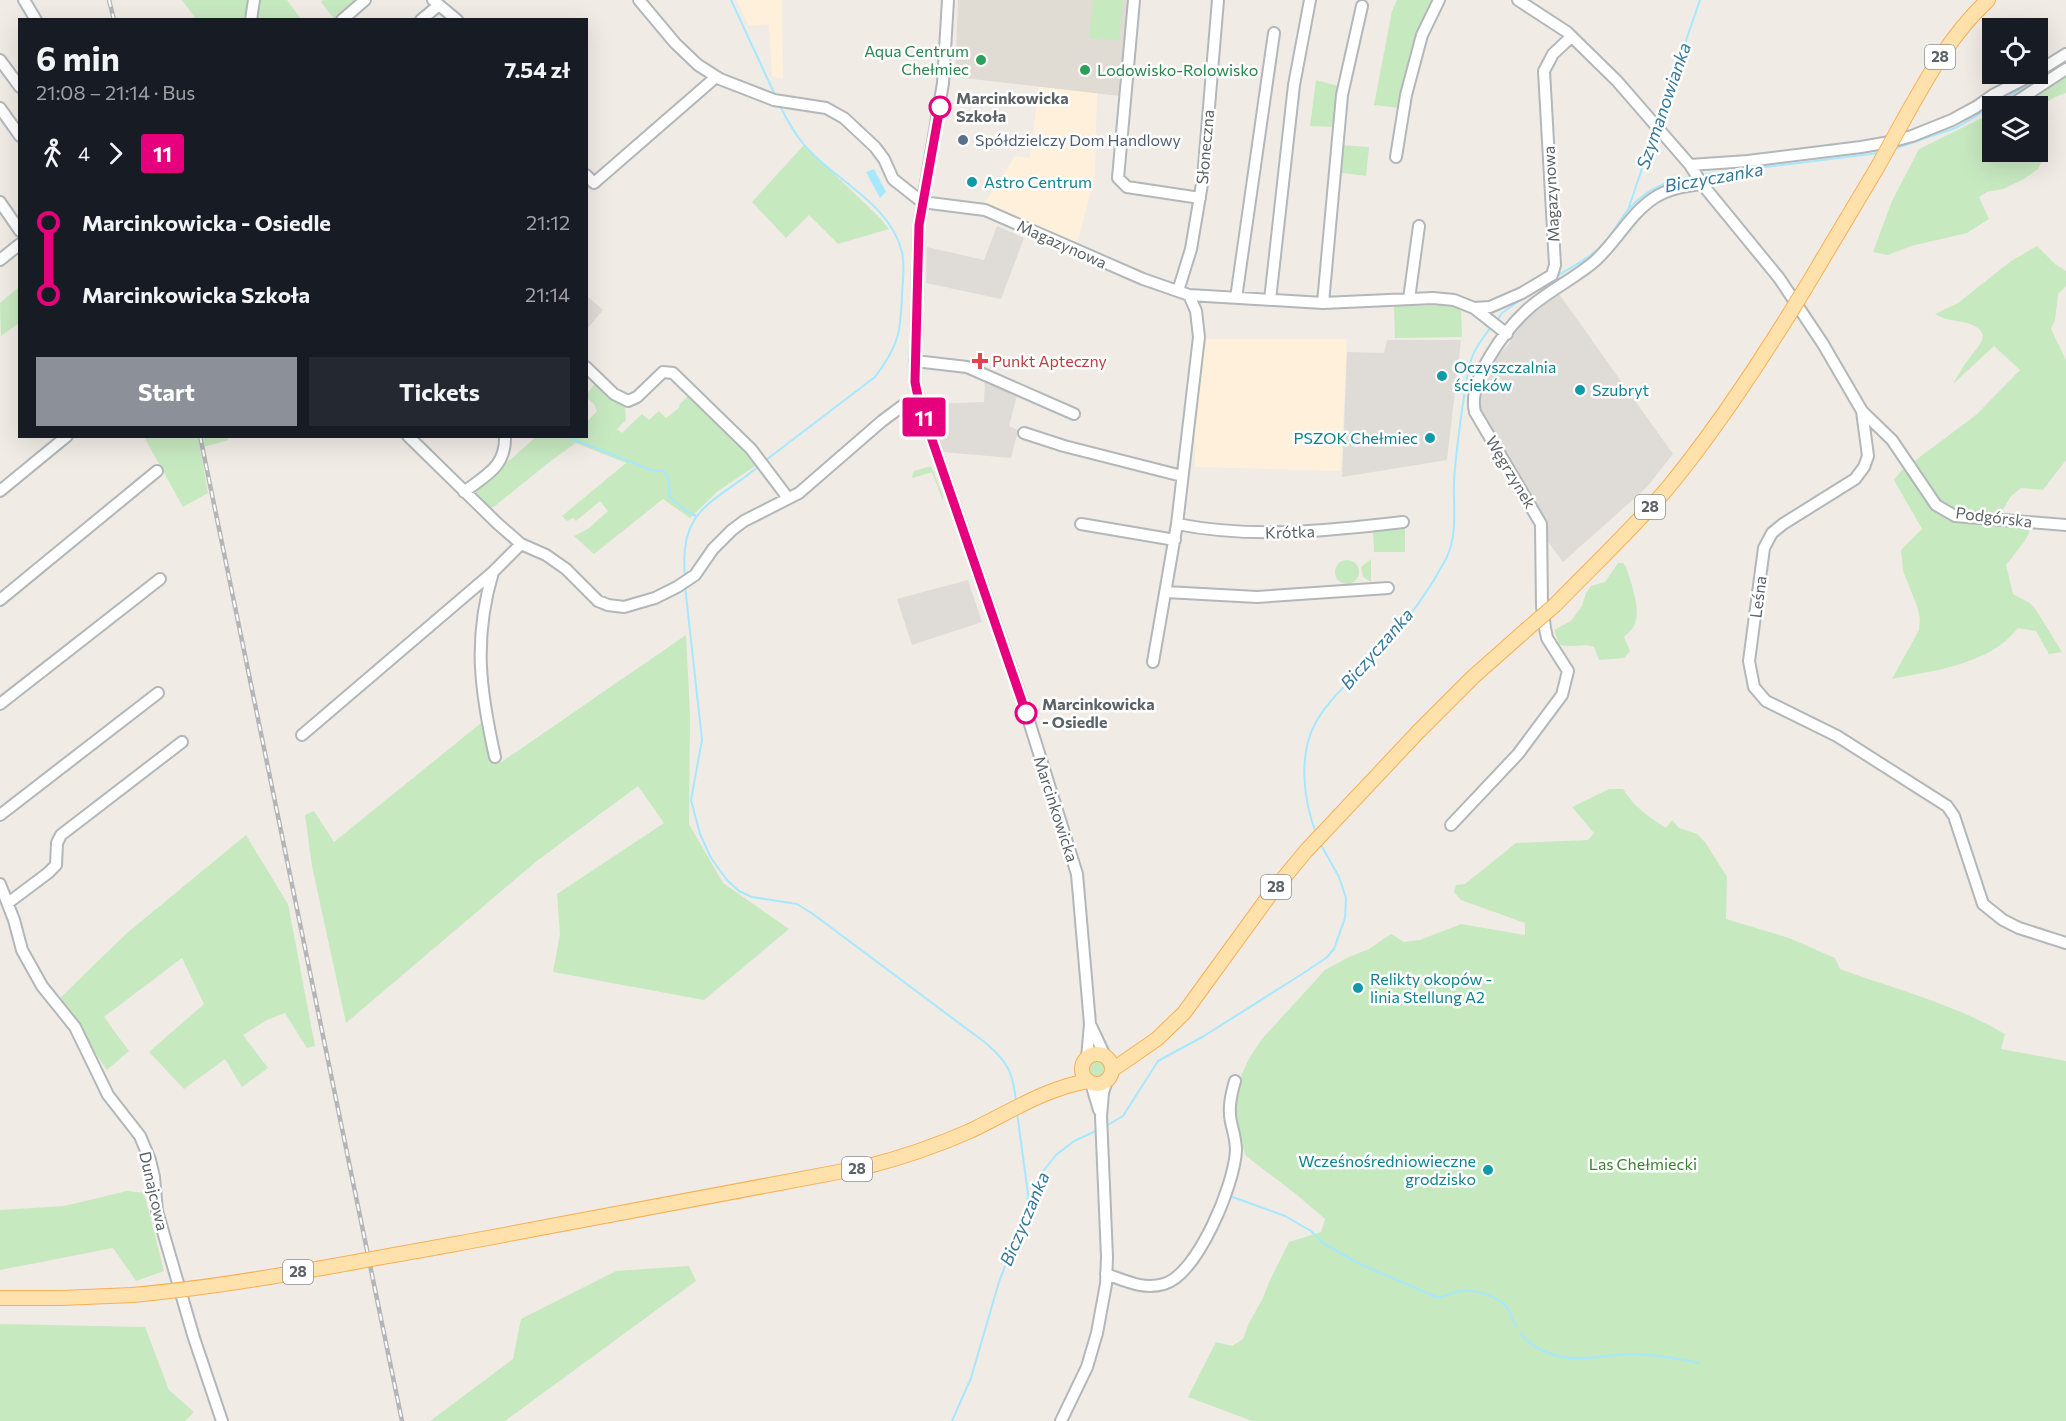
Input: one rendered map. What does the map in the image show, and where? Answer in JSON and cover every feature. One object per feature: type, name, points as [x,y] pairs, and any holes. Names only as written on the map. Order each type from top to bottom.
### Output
[{"type":"main road","name":"28","points":[[0,1298],[97,1297],[185,1290],[461,1243],[808,1179],[897,1159],[967,1132],[1053,1090],[1090,1082],[1100,1084],[1108,1066],[1136,1053],[1164,1033],[1184,1013],[1259,908],[1333,821],[1473,677],[1555,605],[1636,524],[1692,458],[1787,318],[1942,54],[1959,31],[1988,0]]},
{"type":"main road","name":"28","points":[[1053,1090],[1094,1054],[1108,1066]]},
{"type":"main road","points":[[1085,1062],[1083,1075],[1090,1082]]},
{"type":"street","points":[[24,0],[35,18]]},
{"type":"street","points":[[251,18],[254,0]]},
{"type":"street","points":[[344,18],[365,0]]},
{"type":"street","points":[[639,0],[675,43],[698,65],[716,77],[753,93],[778,100],[826,108],[844,118],[875,147],[884,159],[893,179],[922,202]]},
{"type":"street","name":"Marcinkowicka","points":[[948,0],[943,83],[919,225],[915,361],[918,399],[1072,854],[1077,874],[1084,978],[1090,1024],[1085,1062]]},
{"type":"street","points":[[1134,0],[1118,178],[1127,187],[1200,198]]},
{"type":"street","name":"Słoneczna","points":[[1184,293],[1203,178],[1218,0]]},
{"type":"street","points":[[1270,300],[1292,95],[1310,0]]},
{"type":"street","points":[[1396,157],[1406,95],[1422,34],[1439,0]]},
{"type":"street","name":"Leśna","points":[[1518,0],[1544,15],[1571,37],[1617,81],[1692,167],[1702,184],[1779,278],[1823,344],[1862,411],[1868,456],[1864,467],[1855,479],[1783,524],[1772,533],[1764,548],[1749,661],[1754,687],[1766,701],[1837,736],[1947,806],[1954,816],[1983,904],[2003,920],[2019,928],[2066,943]]},
{"type":"street","points":[[423,18],[436,2],[455,18]]},
{"type":"street","points":[[1323,303],[1342,95],[1362,6]]},
{"type":"street","points":[[1236,298],[1274,33]]},
{"type":"street","name":"Magazynowa","points":[[1474,308],[1490,307],[1522,293],[1552,274],[1555,265],[1545,71],[1553,54],[1571,37]]},
{"type":"street","points":[[2048,65],[2066,54]]},
{"type":"street","points":[[0,60],[18,84]]},
{"type":"street","points":[[2025,96],[2066,69]]},
{"type":"street","points":[[590,179],[716,77]]},
{"type":"street","points":[[1692,167],[1890,142],[1952,120],[2014,84]]},
{"type":"street","points":[[0,108],[18,133]]},
{"type":"street","name":"Węgrzynek","points":[[1451,825],[1518,754],[1562,695],[1568,678],[1566,666],[1547,638],[1545,628],[1542,599],[1541,524],[1474,406],[1475,392],[1480,377],[1505,332],[1528,309],[1594,261],[1639,211],[1655,197],[1669,190],[1702,184]]},
{"type":"street","points":[[0,202],[18,228]]},
{"type":"street","name":"Magazynowa","points":[[922,202],[985,210],[1143,279],[1184,293],[1323,303],[1434,298],[1454,300],[1474,308],[1505,332]]},
{"type":"street","points":[[1409,299],[1419,226]]},
{"type":"street","points":[[1,258],[18,245]]},
{"type":"street","points":[[1153,662],[1177,524],[1199,336],[1196,311],[1184,293]]},
{"type":"street","points":[[915,361],[968,368],[1074,414]]},
{"type":"street","points":[[588,369],[614,394],[628,401],[637,397],[663,372],[673,373],[733,429],[762,462],[788,498]]},
{"type":"street","points":[[410,438],[521,544],[546,555],[566,569],[598,601],[624,607],[655,598],[684,583],[695,575],[713,549],[732,530],[800,493],[897,409],[918,399]]},
{"type":"street","name":"Podgórska","points":[[1862,411],[1892,440],[1936,504],[1955,516],[2066,525]]},
{"type":"street","points":[[1024,432],[1064,446],[1182,476]]},
{"type":"street","points":[[0,491],[65,438]]},
{"type":"street","points":[[464,492],[494,469],[502,459],[506,450],[505,438]]},
{"type":"street","points":[[0,600],[157,471]]},
{"type":"street","name":"Krótka","points":[[1177,524],[1244,534],[1287,533],[1403,522]]},
{"type":"street","points":[[1081,524],[1174,540]]},
{"type":"street","points":[[302,735],[493,572],[521,544]]},
{"type":"street","points":[[493,572],[484,601],[480,636],[483,699],[495,757]]},
{"type":"street","points":[[0,704],[160,579]]},
{"type":"street","points":[[1166,592],[1257,597],[1388,588]]},
{"type":"street","points":[[0,815],[159,693]]},
{"type":"street","points":[[8,903],[56,865],[57,843],[61,835],[182,742]]},
{"type":"street","name":"Dunajcowa","points":[[0,884],[22,950],[42,986],[75,1027],[108,1095],[140,1136],[150,1160],[157,1211],[222,1421]]},
{"type":"street","name":"Marcinkowicka","points":[[1090,1024],[1108,1066]]},
{"type":"street","points":[[1061,1421],[1087,1367],[1096,1333],[1106,1274],[1101,1116],[1108,1066]]},
{"type":"street","points":[[1106,1274],[1146,1287],[1172,1281],[1179,1276],[1203,1244],[1226,1191],[1235,1159],[1236,1141],[1230,1114],[1230,1101],[1235,1081]]},
{"type":"street","points":[[1090,1082],[1101,1116]]},
{"type":"shaded area","points":[[736,0],[782,0],[783,79],[772,76],[769,24],[749,26]]},
{"type":"shaded area","points":[[958,0],[1128,0],[1120,96],[955,77]]},
{"type":"shaded area","points":[[1039,86],[1097,93],[1095,176],[1077,244],[982,207],[1015,156],[1030,158]]},
{"type":"shaded area","points":[[997,226],[1024,238],[1001,299],[926,283],[927,247],[984,260]]},
{"type":"shaded area","points":[[1557,291],[1673,454],[1647,487],[1563,562],[1546,539],[1477,405],[1483,380],[1494,359],[1509,344],[1517,325]]},
{"type":"shaded area","points":[[588,297],[603,310],[588,328]]},
{"type":"shaded area","points":[[1202,339],[1347,339],[1341,471],[1195,467],[1195,417]]},
{"type":"shaded area","points":[[1387,340],[1461,340],[1447,460],[1342,477],[1347,352],[1384,353]]},
{"type":"shaded area","points":[[985,376],[1018,392],[1009,426],[1018,430],[1011,458],[943,452],[927,404],[984,402]]},
{"type":"shaded area","points":[[968,580],[982,622],[912,645],[897,599]]},
{"type":"green space","points":[[182,0],[251,0],[248,18],[195,18]]},
{"type":"green space","points":[[257,0],[287,0],[300,18],[254,18]]},
{"type":"green space","points":[[323,0],[362,0],[339,18],[333,18],[321,2]]},
{"type":"green space","points":[[1093,0],[1123,0],[1119,41],[1089,38]]},
{"type":"green space","points":[[1397,0],[1437,0],[1400,108],[1374,105],[1392,11]]},
{"type":"green space","points":[[2066,76],[2066,93],[2048,101],[2048,96],[2034,96]]},
{"type":"green space","points":[[1316,80],[1342,87],[1335,127],[1310,126]]},
{"type":"green space","points":[[1982,118],[1982,162],[2042,162],[2038,169],[2024,179],[1979,197],[1989,219],[1967,233],[1911,246],[1888,255],[1873,252],[1892,201],[1919,149]]},
{"type":"green space","points":[[804,145],[889,229],[838,244],[809,215],[786,238],[752,202]]},
{"type":"green space","points":[[1339,145],[1369,147],[1366,176],[1336,172]]},
{"type":"green space","points":[[2037,246],[2056,265],[2066,271],[2066,286],[2058,294],[2055,320],[2051,329],[2066,360],[2066,460],[2043,490],[2021,488],[2011,496],[2000,515],[2030,531],[2006,565],[2013,594],[2030,603],[2036,610],[2062,652],[2049,654],[2036,631],[2018,628],[2006,640],[1977,658],[1943,669],[1892,679],[1919,630],[1920,618],[1903,571],[1901,550],[1922,529],[1894,480],[1901,471],[1976,415],[2020,370],[1994,346],[1953,384],[1979,346],[1983,337],[1982,332],[1970,324],[1935,314],[1958,303],[2011,261]]},
{"type":"green space","points":[[18,288],[18,324],[1,336],[0,303]]},
{"type":"green space","points":[[1455,305],[1461,311],[1462,337],[1395,338],[1394,306]]},
{"type":"green space","points":[[598,379],[625,407],[626,420],[617,429],[622,433],[642,414],[649,420],[659,411],[666,418],[680,407],[679,405],[690,394],[758,464],[718,491],[690,518],[663,499],[594,554],[574,536],[588,529],[608,511],[600,501],[576,521],[573,518],[567,521],[562,516],[626,463],[576,443],[490,510],[474,497],[474,491],[535,438],[588,438],[588,421],[597,411],[588,399],[588,393]]},
{"type":"green space","points":[[145,438],[198,438],[208,493],[183,507]]},
{"type":"green space","points":[[202,438],[228,438],[228,440],[204,447]]},
{"type":"green space","points":[[931,466],[943,501],[932,472],[913,478],[912,476],[914,471]]},
{"type":"green space","points":[[1405,525],[1405,552],[1374,552],[1373,530]]},
{"type":"green space","points":[[1371,559],[1371,582],[1363,577],[1361,567]]},
{"type":"green space","points":[[1347,560],[1355,564],[1359,572],[1355,580],[1347,584],[1339,580],[1335,572],[1339,564]]},
{"type":"green space","points":[[1618,563],[1623,563],[1626,567],[1633,588],[1637,612],[1634,626],[1624,637],[1630,651],[1624,658],[1599,660],[1594,647],[1559,644],[1554,630],[1571,621],[1582,606],[1591,586],[1605,582]]},
{"type":"green space","points":[[686,635],[690,714],[689,824],[723,883],[789,929],[704,1000],[553,972],[560,934],[557,894],[664,823],[638,786],[538,860],[346,1023],[312,866],[305,815],[314,811],[334,842],[481,723],[500,763]]},
{"type":"green space","name":"Las Chełmiecki","points":[[1609,789],[1623,789],[1637,806],[1666,828],[1672,820],[1679,828],[1697,834],[1705,842],[1727,877],[1726,919],[1789,938],[1835,958],[1840,969],[1924,998],[1986,1023],[2005,1034],[2001,1049],[2066,1061],[2066,1421],[1252,1421],[1188,1397],[1216,1342],[1232,1346],[1243,1339],[1289,1242],[1321,1232],[1325,1219],[1246,1156],[1241,1143],[1236,1108],[1239,1080],[1261,1040],[1325,970],[1369,949],[1391,934],[1404,942],[1420,940],[1461,924],[1525,935],[1525,923],[1461,900],[1454,892],[1456,885],[1465,884],[1516,843],[1588,840],[1594,833],[1572,807]]},
{"type":"green space","points":[[246,835],[288,904],[315,1046],[307,1048],[285,1013],[267,1020],[243,1035],[268,1068],[242,1087],[225,1059],[184,1089],[149,1052],[204,1004],[182,958],[104,1017],[129,1051],[107,1070],[59,999],[127,933]]},
{"type":"green space","points":[[1097,1058],[1104,1061],[1107,1068],[1104,1075],[1097,1078],[1090,1075],[1087,1068],[1090,1061]]},
{"type":"green space","points":[[127,1191],[144,1193],[164,1271],[136,1281],[113,1248],[0,1270],[0,1210],[64,1206]]},
{"type":"green space","points":[[689,1266],[696,1281],[505,1421],[430,1421],[513,1359],[521,1319],[616,1271]]},
{"type":"green space","points":[[0,1324],[145,1327],[169,1390],[194,1412],[185,1421],[0,1421]]},
{"type":"water","points":[[874,169],[886,192],[880,198],[866,172]]},
{"type":"waterway","points":[[731,0],[775,95]]},
{"type":"waterway","name":"Szymanowianka","points":[[1658,122],[1700,0]]},
{"type":"waterway","name":"Biczyczanka","points":[[1894,149],[1958,127],[2066,61]]},
{"type":"waterway","points":[[766,460],[875,377],[889,356],[897,338],[901,318],[904,272],[902,252],[895,234],[885,219],[873,205],[813,155],[795,133],[780,106]]},
{"type":"waterway","name":"Szymanowianka","points":[[1628,210],[1655,130]]},
{"type":"waterway","name":"Biczyczanka","points":[[1700,175],[1879,153]]},
{"type":"waterway","name":"Biczyczanka","points":[[1555,277],[1600,247],[1627,211],[1648,192],[1664,184],[1692,177]]},
{"type":"waterway","name":"Biczyczanka","points":[[1496,322],[1502,313],[1523,298]]},
{"type":"waterway","name":"Biczyczanka","points":[[1316,833],[1308,806],[1304,777],[1310,735],[1330,702],[1383,648],[1409,616],[1446,559],[1454,531],[1455,464],[1467,376],[1474,353],[1492,326]]},
{"type":"waterway","points":[[570,438],[651,470],[664,471],[668,478],[670,497],[686,511],[696,516]]},
{"type":"waterway","points":[[685,577],[684,554],[687,535],[694,521],[714,499],[759,466]]},
{"type":"waterway","points":[[685,586],[702,740],[691,800],[700,834],[711,858],[727,880],[739,891],[752,897],[797,904],[987,1044],[1005,1063],[1013,1083],[1016,1101]]},
{"type":"waterway","name":"Biczyczanka","points":[[1106,1126],[1123,1116],[1158,1061],[1204,1036],[1302,974],[1326,958],[1334,949],[1345,918],[1346,898],[1339,877],[1320,843]]},
{"type":"waterway","points":[[1017,1112],[1028,1194],[1027,1202]]},
{"type":"waterway","name":"Biczyczanka","points":[[952,1421],[971,1378],[999,1282],[1040,1175],[1056,1155],[1074,1141],[1098,1130]]},
{"type":"waterway","points":[[1230,1196],[1285,1216],[1311,1231],[1324,1244],[1362,1265],[1434,1296],[1443,1297],[1462,1291],[1475,1291],[1489,1295],[1505,1305],[1516,1326]]},
{"type":"waterway","points":[[1520,1333],[1527,1341],[1553,1355],[1587,1358],[1634,1354],[1699,1363]]},
{"type":"railway","points":[[109,0],[114,18]]},
{"type":"railway","points":[[200,438],[402,1421]]},
{"type":"bus line","name":"11","points":[[940,107],[919,225],[915,382],[919,402],[1026,713]]},
{"type":"place","name":"Aqua Centrum Chełmiec","points":[[981,60]]},
{"type":"place","name":"Lodowisko-Rolowisko","points":[[1085,70]]},
{"type":"place","name":"Marcinkowicka Szkoła","points":[[940,107]]},
{"type":"place","name":"Spółdzielczy Dom Handlowy","points":[[963,140]]},
{"type":"place","name":"Astro Centrum","points":[[972,182]]},
{"type":"place","name":"Punkt Apteczny","points":[[980,361]]},
{"type":"place","name":"Oczyszczalnia ścieków","points":[[1442,376]]},
{"type":"place","name":"Szubryt","points":[[1580,390]]},
{"type":"place","name":"PSZOK Chełmiec","points":[[1430,438]]},
{"type":"place","name":"Marcinkowicka - Osiedle","points":[[1026,713]]},
{"type":"place","name":"Relikty okopów - linia Stellung A2","points":[[1358,988]]},
{"type":"place","name":"Wcześnośredniowieczne grodzisko","points":[[1488,1170]]}]
